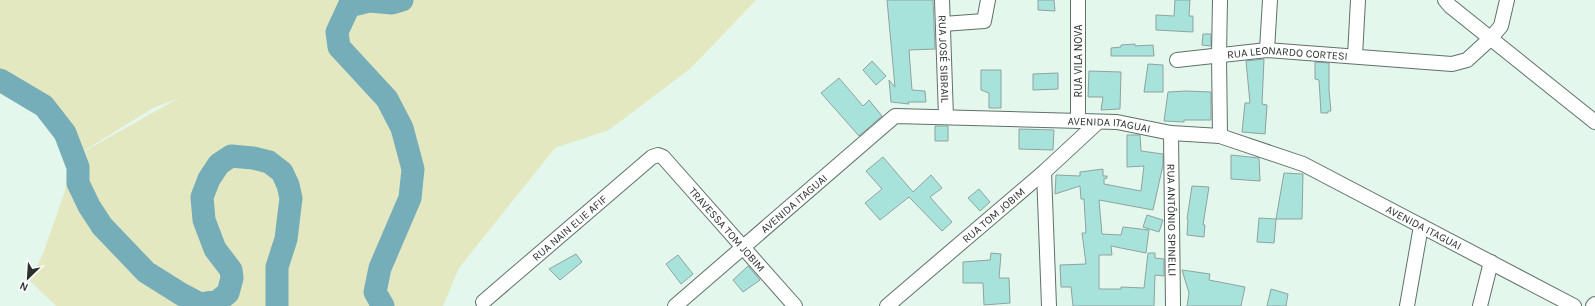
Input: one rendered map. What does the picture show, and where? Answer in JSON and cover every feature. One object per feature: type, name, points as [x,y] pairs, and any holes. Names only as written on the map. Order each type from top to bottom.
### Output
[{"type":"street","name":"RUA JOSÉ SIBRAIL","points":[[942,0],[946,117]]},
{"type":"street","points":[[943,24],[984,21],[988,0]]},
{"type":"street","name":"RUA VILA NOVA","points":[[1078,0],[1078,121]]},
{"type":"street","points":[[1220,0],[1220,136]]},
{"type":"street","points":[[1267,50],[1270,0]]},
{"type":"street","name":"RUA LEONARDO CORTESI","points":[[1355,56],[1358,0]]},
{"type":"street","points":[[1445,0],[1450,6],[1595,122]]},
{"type":"street","name":"RUA LEONARDO CORTESI","points":[[1177,60],[1267,50],[1452,64],[1467,60],[1491,38],[1501,26],[1507,0]]},
{"type":"street","name":"AVENIDA ITAGUAI","points":[[675,306],[894,116],[1118,122],[1171,133],[1220,136],[1303,164],[1574,306]]},
{"type":"street","name":"RUA TOM JOBIM","points":[[887,306],[1044,172],[1098,122]]},
{"type":"street","name":"RUA ANTÔNIO SPINELLI","points":[[1171,133],[1173,306]]},
{"type":"street","name":"TRAVESSA TOM JOBIM","points":[[658,155],[663,158],[795,306]]},
{"type":"street","name":"RUA NAIN ELIE AFIF","points":[[483,302],[652,156],[658,155]]},
{"type":"street","points":[[1044,172],[1049,306]]},
{"type":"street","points":[[1407,306],[1421,226]]},
{"type":"street","points":[[1480,306],[1491,262]]},
{"type":"green space","points":[[0,0],[756,0],[691,68],[609,130],[555,148],[459,268],[443,306],[56,306],[30,281],[44,251],[65,191],[70,159],[42,107],[0,83]],"holes":[[[179,98],[83,152],[153,108]]]},
{"type":"building","points":[[887,0],[933,0],[935,49],[909,50],[912,90],[925,91],[926,102],[908,102],[909,104],[891,102],[889,80],[895,87]]},
{"type":"building","points":[[1038,0],[1054,0],[1055,11],[1038,10]]},
{"type":"building","points":[[1175,0],[1190,0],[1189,16],[1193,16],[1193,32],[1156,30],[1156,15],[1174,16]]},
{"type":"building","points":[[1203,34],[1211,34],[1211,46],[1202,45]]},
{"type":"building","points":[[1135,44],[1135,46],[1153,45],[1154,56],[1111,56],[1111,48],[1121,47],[1121,45]]},
{"type":"building","points":[[1264,59],[1262,104],[1267,105],[1265,134],[1242,132],[1245,103],[1250,103],[1246,61]]},
{"type":"building","points":[[872,61],[886,76],[876,85],[863,70]]},
{"type":"building","points":[[1315,62],[1329,63],[1331,111],[1328,111],[1328,113],[1321,113],[1319,80],[1315,79]]},
{"type":"building","points":[[1148,64],[1163,65],[1163,92],[1144,92]]},
{"type":"building","points":[[981,70],[1001,70],[1001,108],[989,108],[989,93],[981,90]]},
{"type":"building","points":[[1089,71],[1121,72],[1120,109],[1101,110],[1103,97],[1088,97]]},
{"type":"building","points":[[1058,73],[1058,89],[1033,90],[1033,74]]},
{"type":"building","points":[[839,78],[863,106],[869,100],[882,116],[859,136],[821,93]]},
{"type":"building","points":[[1168,92],[1211,92],[1211,120],[1184,120],[1184,122],[1164,121]]},
{"type":"building","points":[[935,126],[948,126],[948,141],[935,141]]},
{"type":"building","points":[[1019,129],[1054,130],[1053,150],[1019,149]]},
{"type":"building","points":[[1127,135],[1140,135],[1141,151],[1163,154],[1163,165],[1153,210],[1099,200],[1102,234],[1121,235],[1123,227],[1149,230],[1146,253],[1111,246],[1112,255],[1099,255],[1099,289],[1121,289],[1121,287],[1144,288],[1148,253],[1155,253],[1155,258],[1164,259],[1164,276],[1155,275],[1154,306],[1073,306],[1071,287],[1061,287],[1060,265],[1086,264],[1082,233],[1086,233],[1084,199],[1081,199],[1080,186],[1055,194],[1056,175],[1080,176],[1080,172],[1103,169],[1103,176],[1107,176],[1107,178],[1104,179],[1104,184],[1141,191],[1144,166],[1127,167]]},
{"type":"building","points":[[1231,155],[1259,158],[1260,181],[1231,179]]},
{"type":"building","points":[[883,157],[913,192],[931,175],[942,188],[930,197],[952,222],[942,231],[909,197],[880,220],[865,203],[882,189],[866,171]]},
{"type":"building","points":[[1284,173],[1303,174],[1302,219],[1276,219]]},
{"type":"building","points":[[1192,186],[1209,187],[1203,225],[1205,225],[1204,237],[1187,235],[1187,219]]},
{"type":"building","points":[[979,189],[990,202],[980,211],[968,198]]},
{"type":"building","points":[[1147,215],[1163,220],[1159,232],[1143,227]]},
{"type":"building","points":[[1259,218],[1276,219],[1274,243],[1257,242]]},
{"type":"building","points":[[991,253],[1001,254],[999,278],[1009,278],[1010,303],[984,305],[983,283],[963,283],[963,262],[990,260]]},
{"type":"building","points":[[576,254],[582,262],[560,280],[549,269]]},
{"type":"building","points":[[678,255],[693,274],[681,284],[666,264]]},
{"type":"building","points":[[748,266],[760,280],[743,292],[733,280]]},
{"type":"building","points":[[1182,270],[1210,274],[1209,280],[1245,287],[1241,306],[1187,306],[1189,293]]},
{"type":"building","points":[[1271,289],[1288,294],[1286,306],[1267,306]]},
{"type":"waterway","points":[[383,306],[375,292],[380,268],[410,198],[413,169],[402,128],[387,99],[339,47],[337,32],[349,6],[369,1],[392,3],[402,0]]},
{"type":"waterway","points":[[0,80],[44,106],[65,133],[78,167],[78,183],[89,206],[102,226],[146,272],[200,304],[218,301],[228,293],[232,278],[231,270],[215,249],[204,220],[202,197],[209,179],[219,164],[231,156],[253,158],[269,162],[282,172],[288,185],[291,198],[286,239],[277,267],[277,306]]}]
